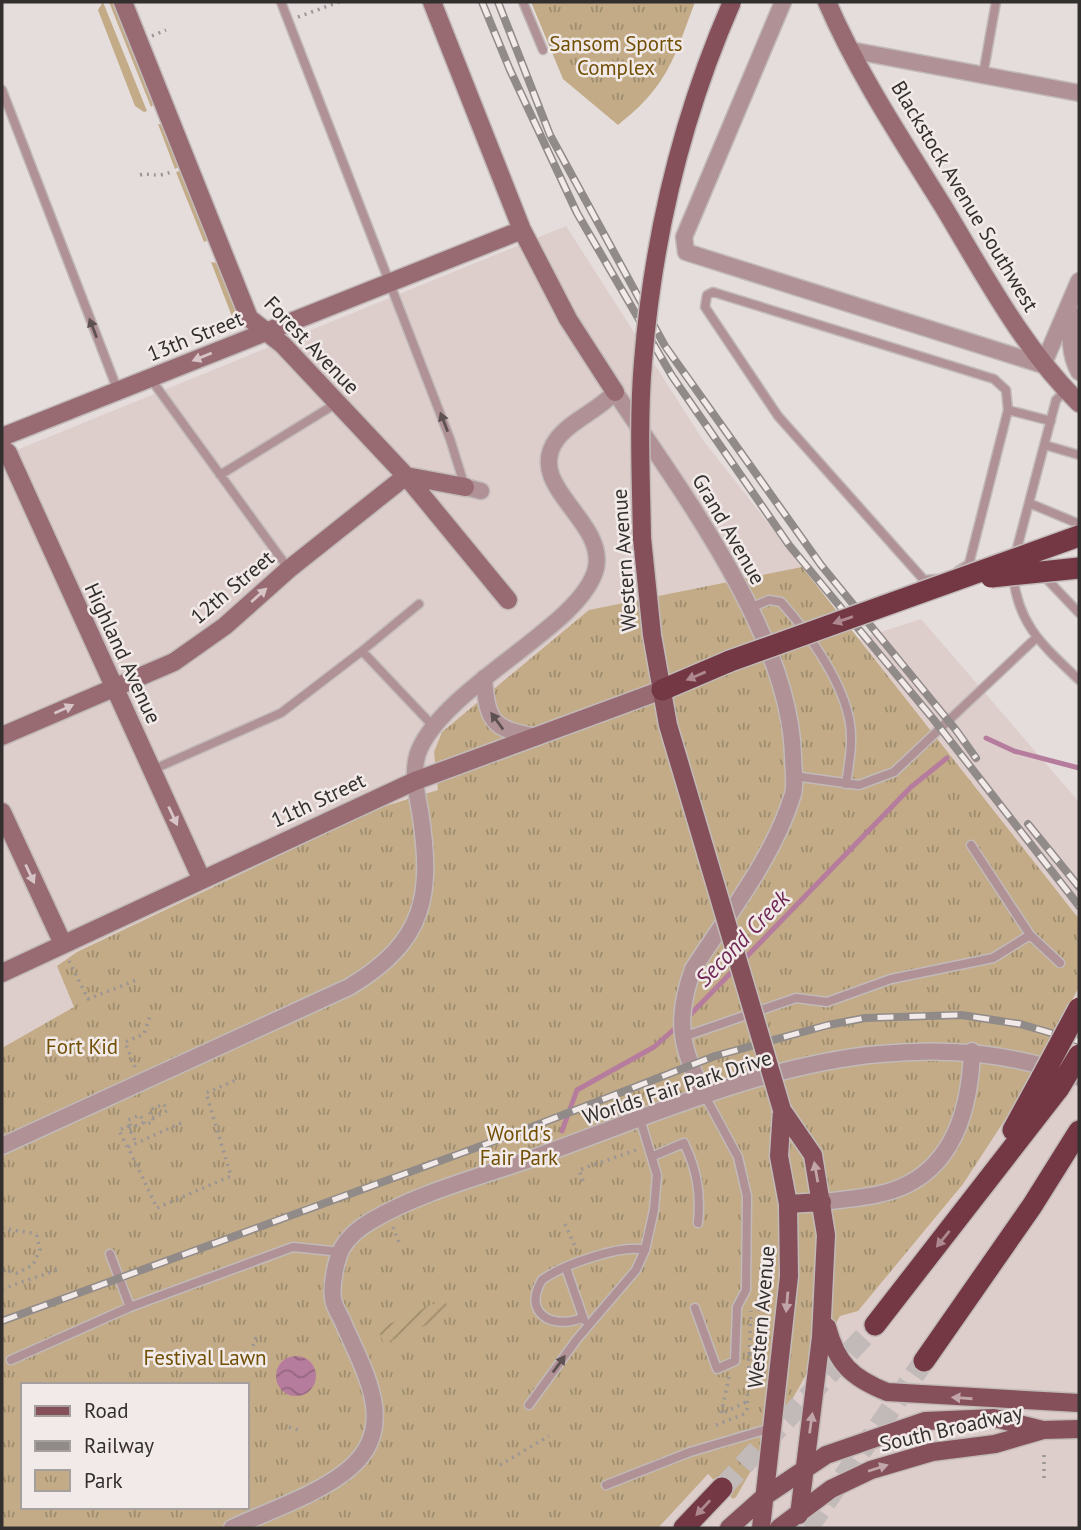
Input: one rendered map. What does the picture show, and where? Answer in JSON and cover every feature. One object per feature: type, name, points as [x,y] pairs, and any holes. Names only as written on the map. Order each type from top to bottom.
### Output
[{"type":"highway","points":[[662,690],[730,661],[1079,536]]},
{"type":"highway","points":[[908,597],[988,577],[1079,568]]},
{"type":"highway","points":[[1051,1082],[1079,1008]]},
{"type":"highway","points":[[875,1325],[962,1216],[1051,1082],[1079,1055]]},
{"type":"highway","points":[[924,1361],[1032,1206],[1079,1130]]},
{"type":"highway","points":[[1032,1206],[1079,1149]]},
{"type":"highway","points":[[684,1528],[722,1488]]},
{"type":"main road","name":"Western Avenue","points":[[732,2],[684,134],[656,257],[643,363],[642,538],[652,635],[668,725],[782,1110],[813,1155],[822,1202],[826,1235],[825,1283],[798,1522]]},
{"type":"main road","name":"Western Avenue","points":[[761,1528],[789,1276],[788,1204],[779,1156],[782,1110]]},
{"type":"main road","points":[[788,1204],[822,1202]]},
{"type":"main road","points":[[825,1283],[825,1322],[832,1348],[848,1370],[862,1382],[887,1392],[912,1395],[1079,1403]]},
{"type":"main road","name":"South Broadway","points":[[729,1528],[765,1496],[805,1467],[845,1447],[925,1421],[994,1418],[1043,1430]]},
{"type":"main road","name":"South Broadway","points":[[779,1528],[798,1522],[831,1489],[871,1470],[932,1452],[995,1444],[1043,1430],[1079,1429]]},
{"type":"street","name":"Forest Avenue","points":[[123,2],[249,318],[284,345],[406,476],[508,600]]},
{"type":"street","name":"Grand Avenue","points":[[432,2],[522,230],[568,319],[723,557],[780,674],[793,734],[794,790],[778,836],[693,969],[684,993],[685,1054],[705,1096]]},
{"type":"street","points":[[783,2],[684,237],[686,252],[1043,365],[1079,281]]},
{"type":"street","name":"Blackstock Avenue Southwest","points":[[827,2],[850,50],[995,292],[1043,365],[1079,403]]},
{"type":"street","points":[[850,50],[1079,93]]},
{"type":"street","name":"13th Street","points":[[2,437],[522,230]]},
{"type":"street","points":[[1072,302],[1071,344],[1079,372]]},
{"type":"street","points":[[2,1146],[326,998],[376,971],[400,947],[414,925],[424,900],[427,870],[415,781],[419,749],[445,712],[582,597],[596,567],[594,544],[578,513],[557,487],[549,465],[552,448],[564,431],[599,409],[615,393]]},
{"type":"street","name":"Highland Avenue","points":[[2,448],[8,453],[201,878]]},
{"type":"street","points":[[406,476],[473,489]]},
{"type":"street","name":"12th Street","points":[[2,736],[174,662],[225,626],[289,569],[406,476]]},
{"type":"street","points":[[484,678],[486,701],[498,726],[506,731],[537,737]]},
{"type":"street","name":"11th Street","points":[[2,973],[65,951],[201,878],[415,781],[662,690]]},
{"type":"street","points":[[2,813],[65,951]]},
{"type":"street","points":[[822,1202],[891,1191],[909,1182],[939,1159],[956,1135],[965,1113],[972,1051]]},
{"type":"street","name":"Worlds Fair Park Drive","points":[[341,1252],[354,1232],[374,1219],[432,1194],[705,1096],[818,1063],[877,1054],[972,1051],[1038,1063],[1079,1077]]},
{"type":"street","points":[[232,1528],[337,1478],[359,1457],[373,1433],[377,1409],[370,1381],[333,1299],[341,1252]]},
{"type":"lane","points":[[281,2],[473,489]]},
{"type":"lane","points":[[523,2],[543,50]]},
{"type":"lane","points":[[983,75],[996,2]]},
{"type":"lane","points":[[2,90],[118,391]]},
{"type":"lane","points":[[713,292],[994,379],[1006,390],[1008,410],[969,564],[954,573],[924,580],[778,416],[705,307],[706,295],[713,292]]},
{"type":"lane","points":[[150,378],[289,569]]},
{"type":"lane","points":[[1066,390],[1056,400],[1012,568],[1017,602],[1026,626],[1079,680]]},
{"type":"lane","points":[[220,475],[337,403]]},
{"type":"lane","points":[[1008,410],[1051,421]]},
{"type":"lane","points":[[1045,445],[1079,454]]},
{"type":"lane","points":[[1029,503],[1079,524]]},
{"type":"lane","points":[[1015,553],[1030,560],[1079,613]]},
{"type":"lane","points":[[748,609],[769,600],[781,602],[814,643],[846,707],[850,725],[846,784]]},
{"type":"lane","points":[[152,770],[281,713],[419,604]]},
{"type":"lane","points":[[794,776],[846,784],[875,781],[894,772],[1036,638]]},
{"type":"lane","points":[[362,651],[435,727]]},
{"type":"lane","points":[[971,845],[1030,935],[1060,963]]},
{"type":"lane","points":[[683,1034],[796,998],[827,1002],[891,979],[993,958],[1030,935]]},
{"type":"lane","points":[[695,1308],[717,1368],[735,1361],[737,1307],[746,1290],[747,1196],[738,1157],[705,1096]]},
{"type":"lane","points":[[530,1405],[586,1321],[636,1270],[645,1250],[656,1189],[653,1156],[640,1119]]},
{"type":"lane","points":[[653,1156],[684,1143],[696,1169],[699,1186],[698,1223]]},
{"type":"lane","points":[[11,1360],[130,1307],[293,1247],[341,1252]]},
{"type":"lane","points":[[586,1321],[568,1324],[553,1322],[536,1306],[536,1289],[542,1280],[566,1268],[630,1247],[645,1250]]},
{"type":"lane","points":[[110,1254],[130,1307]]},
{"type":"lane","points":[[566,1268],[586,1321]]},
{"type":"lane","points":[[606,1485],[690,1452],[774,1427]]},
{"type":"path","points":[[289,21],[339,2]]},
{"type":"path","points":[[150,37],[166,30]]},
{"type":"path","points":[[141,175],[147,173],[153,177],[170,173]]},
{"type":"path","points":[[65,951],[88,999],[137,980]]},
{"type":"path","points":[[135,1068],[125,1042],[144,1034],[151,1013]]},
{"type":"path","points":[[136,1143],[131,1128],[128,1119],[140,1115],[143,1119],[145,1125],[154,1121],[151,1116],[149,1110],[164,1104],[167,1111],[151,1116],[143,1119],[131,1128],[119,1130],[157,1208],[231,1176],[206,1093],[236,1080]]},
{"type":"path","points":[[128,1147],[181,1123]]},
{"type":"path","points":[[583,1181],[579,1170],[636,1150]]},
{"type":"path","points":[[565,1224],[581,1263]]},
{"type":"path","points":[[392,1225],[400,1245]]},
{"type":"path","points":[[2,1228],[37,1233],[40,1250],[33,1265],[17,1273],[2,1270]]},
{"type":"path","points":[[2,1289],[60,1269]]},
{"type":"path","points":[[750,1356],[763,1332],[760,1309]]},
{"type":"path","points":[[716,1424],[744,1414],[748,1401],[751,1314]]},
{"type":"path","points":[[253,1346],[256,1337]]},
{"type":"path","points":[[730,1364],[722,1414],[748,1401]]},
{"type":"path","points":[[289,1427],[302,1431]]},
{"type":"path","points":[[500,1465],[549,1436]]},
{"type":"path","points":[[1044,1455],[1044,1479]]},
{"type":"shaded area","name":"World's Fair Park","points":[[566,226],[703,440],[859,639],[921,619],[1079,802],[1079,1528],[2,1528],[2,456]]},
{"type":"green space","points":[[103,2],[147,111],[135,106],[98,10]]},
{"type":"green space","points":[[109,2],[114,2],[154,104],[151,107]]},
{"type":"green space","name":"Sansom Sports Complex","points":[[531,2],[695,2],[675,55],[659,84],[635,111],[618,125],[563,79]]},
{"type":"green space","points":[[158,124],[163,125],[179,167],[175,169]]},
{"type":"green space","points":[[180,171],[208,240],[204,242],[176,172]]},
{"type":"green space","points":[[211,262],[217,263],[238,317],[233,319]]},
{"type":"green space","name":"World's Fair Park","points":[[802,567],[1079,919],[1079,987],[1023,1092],[963,1184],[858,1311],[840,1316],[733,1499],[708,1474],[658,1528],[2,1528],[2,1048],[74,1007],[57,966],[77,952],[379,808],[438,790],[434,752],[442,732],[589,610]]},
{"type":"green space","points":[[444,1299],[451,1314],[384,1344],[378,1329]]},
{"type":"water","points":[[296,1356],[304,1357],[310,1362],[315,1368],[315,1384],[310,1390],[304,1395],[296,1396],[288,1395],[282,1390],[277,1384],[276,1376],[277,1368],[282,1362],[288,1357]]},
{"type":"waterway","name":"Second Creek","points":[[986,738],[1014,751],[1079,768]]},
{"type":"waterway","name":"Second Creek","points":[[687,1018],[911,787],[947,758]]},
{"type":"waterway","name":"Second Creek","points":[[562,1131],[577,1090],[654,1047],[680,1024]]},
{"type":"tunnel","points":[[722,1488],[875,1325]]},
{"type":"tunnel","points":[[808,1528],[924,1361]]},
{"type":"railway","points":[[482,2],[510,70],[577,213],[672,376],[789,545],[934,720],[1079,906]]},
{"type":"railway","points":[[498,2],[550,135],[665,346],[821,565],[976,758]]},
{"type":"railway","points":[[1028,824],[1079,887]]},
{"type":"railway","points":[[2,1321],[511,1135],[715,1056],[828,1025],[865,1018],[961,1015],[1020,1024],[1079,1041]]},
{"type":"park label","name":"Fort Kid","points":[[82,1046]]},
{"type":"park label","name":"Festival Lawn","points":[[205,1357]]}]
